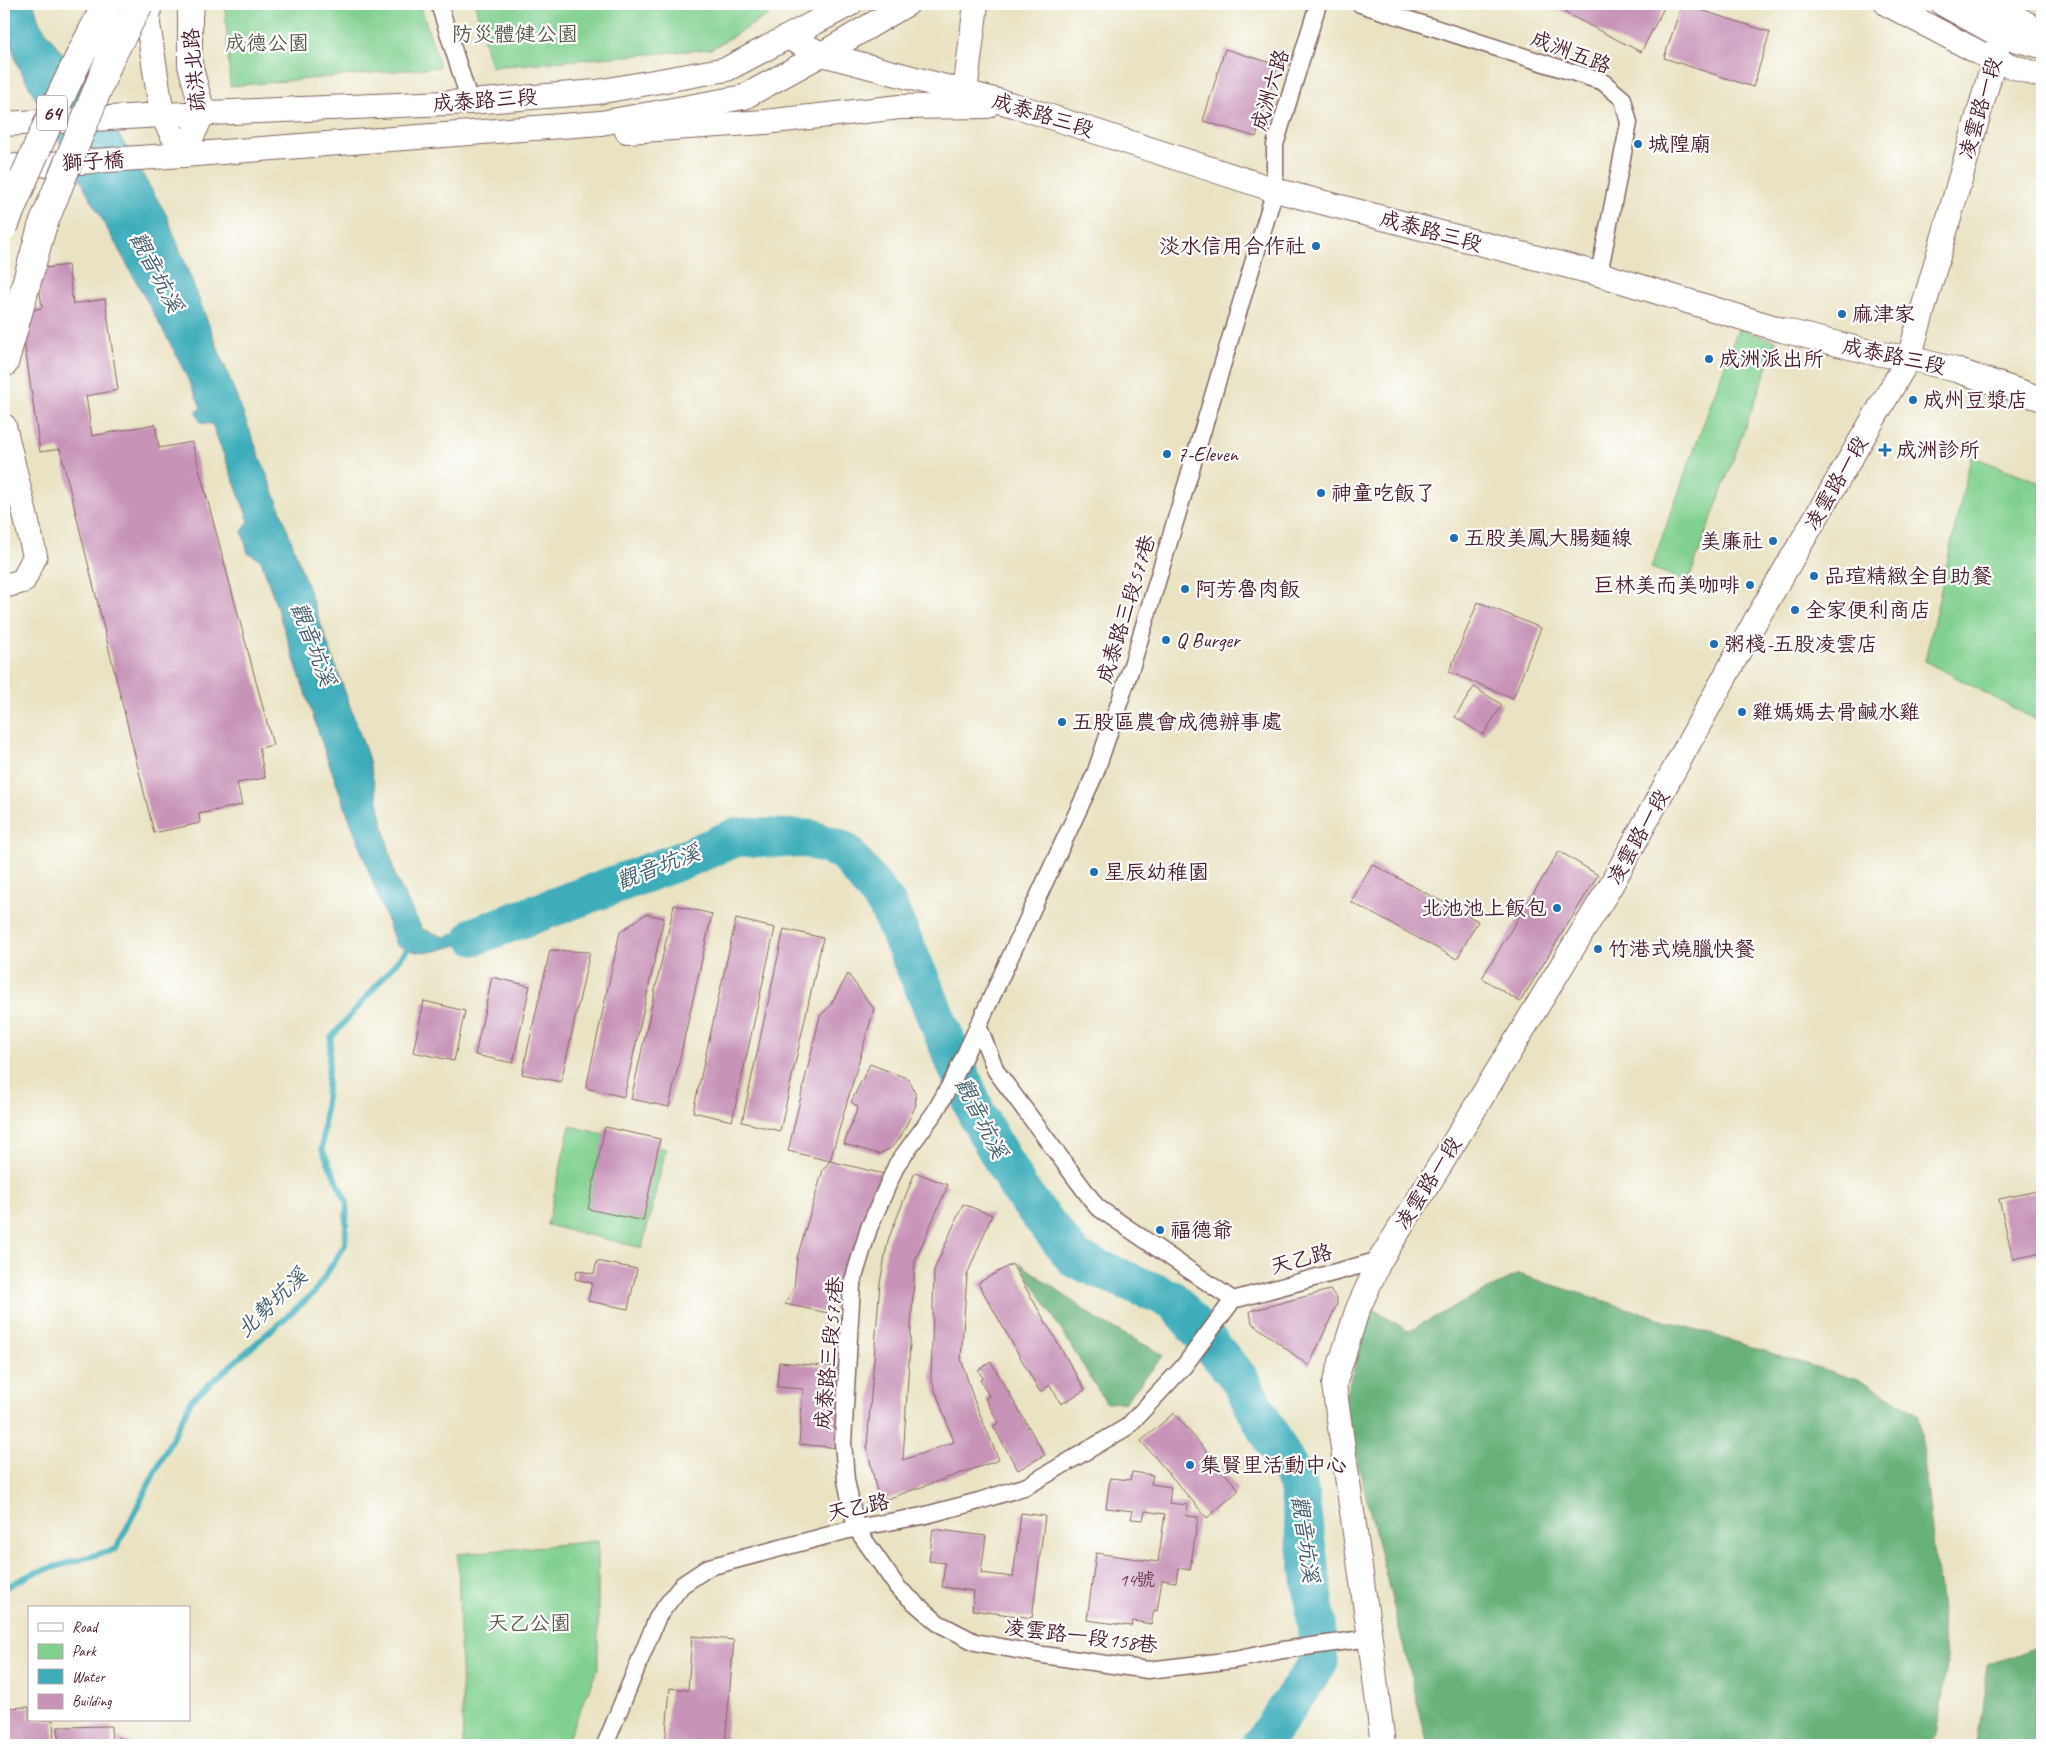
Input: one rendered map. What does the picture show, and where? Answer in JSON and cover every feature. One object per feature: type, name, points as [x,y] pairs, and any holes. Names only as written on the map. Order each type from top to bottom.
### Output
[{"type":"highway","name":"64","points":[[4,226],[42,133],[77,60],[107,4]]},
{"type":"highway","name":"64","points":[[4,363],[42,227],[111,56],[139,4]]},
{"type":"highway","points":[[1989,4],[2042,36]]},
{"type":"main road","name":"疏洪北路","points":[[149,4],[148,24],[162,115],[183,156]]},
{"type":"main road","name":"疏洪北路","points":[[183,156],[202,113],[190,65],[190,14],[193,4]]},
{"type":"main road","points":[[789,38],[850,4]]},
{"type":"main road","points":[[822,54],[907,4]]},
{"type":"main road","points":[[965,92],[976,4]]},
{"type":"main road","points":[[1887,4],[1993,60],[2042,76]]},
{"type":"main road","points":[[1944,4],[2001,36],[2042,46]]},
{"type":"main road","name":"凌雲路一段","points":[[1383,1745],[1370,1638],[1334,1385],[1357,1311],[1380,1260],[1611,886],[1756,620],[1908,358],[2001,36]]},
{"type":"main road","name":"成泰路三段","points":[[136,117],[470,102],[597,92],[727,69],[789,38],[822,54],[1017,106],[1275,190],[1599,274],[1782,330],[1874,353],[1908,358],[1956,370],[2042,398]]},
{"type":"main road","name":"成泰路三段","points":[[151,158],[509,132],[601,123],[744,96],[822,54]]},
{"type":"main road","points":[[509,132],[603,133],[765,122],[900,107],[1017,106]]},
{"type":"main road","name":"獅子橋","points":[[12,124],[136,117]]},
{"type":"main road","name":"獅子橋","points":[[4,166],[151,158]]},
{"type":"main road","points":[[4,426],[35,556],[23,580],[4,586]]},
{"type":"street","points":[[440,4],[470,102]]},
{"type":"street","name":"成洲六路","points":[[1275,190],[1275,145],[1318,4]]},
{"type":"street","name":"成洲五路","points":[[1360,4],[1603,82],[1623,99],[1628,123],[1599,274]]},
{"type":"street","points":[[1993,60],[2042,86]]},
{"type":"street","name":"成泰路三段577巷","points":[[938,1623],[898,1588],[856,1528],[846,1480],[843,1442],[852,1284],[869,1228],[897,1164],[935,1112],[954,1078],[1095,774],[1132,665],[1275,190]]},
{"type":"street","points":[[978,1025],[996,1072],[1097,1207],[1232,1300]]},
{"type":"street","name":"天乙路","points":[[605,1745],[658,1616],[682,1585],[709,1567],[856,1528],[922,1516],[979,1502],[1027,1486],[1127,1427],[1184,1366],[1232,1300],[1380,1260]]},
{"type":"street","name":"凌雲路一段158巷","points":[[938,1623],[975,1642],[1043,1655],[1148,1670],[1234,1660],[1283,1650],[1370,1638]]},
{"type":"green space","name":"成德公園","points":[[228,4],[420,4],[440,67],[230,86],[225,7]]},
{"type":"green space","name":"防災體健公園","points":[[475,4],[787,4],[711,49],[491,67]]},
{"type":"green space","points":[[1738,329],[1777,341],[1688,582],[1651,568]]},
{"type":"green space","points":[[1971,456],[2042,483],[2042,723],[1925,661]]},
{"type":"green space","points":[[570,1126],[666,1149],[642,1248],[547,1225]]},
{"type":"green space","points":[[1020,1263],[1098,1320],[1164,1355],[1125,1402],[1106,1403]]},
{"type":"green space","points":[[1518,1274],[1870,1384],[1919,1415],[1947,1665],[1935,1735],[1925,1745],[1428,1745],[1343,1403],[1373,1309],[1408,1331]]},
{"type":"green space","name":"天乙公園","points":[[598,1541],[598,1668],[565,1745],[463,1745],[458,1554]]},
{"type":"green space","points":[[2042,1645],[2042,1745],[1977,1745],[1988,1665]]},
{"type":"water","points":[[4,4],[34,4],[39,22],[104,110],[166,214],[280,509],[368,757],[395,876],[422,929],[445,937],[519,911],[531,924],[436,951],[416,952],[396,945],[326,755],[261,560],[248,553],[242,532],[249,521],[212,424],[201,423],[196,412],[201,407],[177,356],[17,64],[4,18]]},
{"type":"building","points":[[1548,4],[1666,4],[1641,52]]},
{"type":"building","points":[[1682,4],[1770,32],[1753,87],[1664,58]]},
{"type":"building","points":[[1225,49],[1278,65],[1256,137],[1203,121]]},
{"type":"building","points":[[68,265],[73,304],[105,299],[118,390],[86,396],[92,436],[155,424],[159,448],[192,442],[273,745],[259,748],[265,778],[237,783],[242,805],[199,814],[200,823],[154,833],[60,449],[40,452],[20,312],[42,308],[37,269]]},
{"type":"building","points":[[1478,602],[1541,628],[1513,698],[1449,672]]},
{"type":"building","points":[[1474,687],[1502,705],[1483,735],[1455,717]]},
{"type":"building","points":[[1559,851],[1598,875],[1520,1002],[1482,978]]},
{"type":"building","points":[[1372,864],[1478,921],[1457,959],[1351,902]]},
{"type":"building","points":[[674,905],[712,914],[669,1107],[631,1099]]},
{"type":"building","points":[[646,914],[664,918],[624,1097],[586,1088],[620,932]]},
{"type":"building","points":[[736,919],[775,928],[732,1121],[693,1112]]},
{"type":"building","points":[[784,929],[823,938],[780,1131],[742,1122]]},
{"type":"building","points":[[550,950],[590,952],[561,1082],[522,1074]]},
{"type":"building","points":[[848,974],[874,1009],[830,1161],[788,1151],[820,1016],[830,1006]]},
{"type":"building","points":[[492,977],[530,986],[513,1063],[475,1055]]},
{"type":"building","points":[[424,1001],[465,1011],[454,1061],[413,1052]]},
{"type":"building","points":[[870,1064],[909,1079],[915,1093],[916,1105],[900,1138],[891,1148],[879,1154],[844,1144],[858,1107],[851,1102]]},
{"type":"building","points":[[605,1127],[660,1139],[643,1221],[588,1209]]},
{"type":"building","points":[[830,1161],[892,1176],[847,1296],[830,1297],[828,1313],[785,1304],[794,1288],[797,1258],[823,1170]]},
{"type":"building","points":[[915,1172],[948,1185],[915,1261],[903,1460],[954,1442],[931,1379],[934,1270],[963,1204],[992,1215],[967,1275],[961,1359],[974,1400],[999,1460],[887,1499],[877,1493],[867,1446],[880,1283],[888,1240]]},
{"type":"building","points":[[2042,1190],[2042,1253],[2013,1259],[1999,1199]]},
{"type":"building","points":[[597,1261],[637,1269],[628,1309],[588,1301],[592,1283],[575,1279],[577,1270],[594,1274]]},
{"type":"building","points":[[1012,1264],[1085,1390],[1061,1404],[1050,1385],[1040,1392],[978,1283]]},
{"type":"building","points":[[1330,1290],[1337,1298],[1337,1304],[1309,1366],[1252,1323],[1250,1311]]},
{"type":"building","points":[[779,1362],[845,1368],[839,1448],[799,1444],[803,1389],[777,1387]]},
{"type":"building","points":[[991,1362],[1045,1455],[1018,1470],[993,1426],[999,1423],[985,1398],[989,1396],[980,1380],[983,1378],[978,1370]]},
{"type":"building","name":"集賢里活動中心","points":[[1174,1413],[1239,1490],[1207,1518],[1141,1441]]},
{"type":"building","points":[[1132,1472],[1153,1475],[1151,1484],[1171,1487],[1169,1503],[1188,1505],[1186,1516],[1198,1517],[1190,1570],[1178,1568],[1176,1582],[1162,1580],[1157,1611],[1154,1610],[1151,1624],[1133,1621],[1131,1626],[1087,1620],[1096,1553],[1158,1562],[1165,1514],[1145,1511],[1143,1520],[1131,1519],[1133,1511],[1106,1508],[1110,1478],[1130,1480]]},
{"type":"building","points":[[1021,1513],[1045,1516],[1032,1618],[972,1610],[974,1591],[942,1587],[945,1563],[929,1561],[933,1529],[986,1536],[981,1573],[1013,1577]]},
{"type":"building","points":[[692,1636],[734,1640],[725,1745],[665,1745],[670,1688],[688,1690]]},
{"type":"building","points":[[28,1707],[28,1722],[53,1722],[54,1745],[7,1745],[6,1708]]},
{"type":"building","points":[[111,1726],[112,1745],[59,1745],[58,1727]]},
{"type":"building","points":[[118,1737],[137,1745],[118,1745]]},
{"type":"waterway","name":"觀音坑溪","points":[[475,936],[685,859],[737,837],[810,839],[844,851],[886,903],[922,983],[977,1115],[1019,1189],[1075,1259],[1173,1300],[1238,1377],[1298,1485],[1315,1607],[1319,1662],[1261,1745]]},
{"type":"waterway","name":"北勢坑溪","points":[[4,1588],[34,1573],[116,1549],[192,1399],[314,1293],[345,1245],[347,1203],[322,1149],[331,1038],[413,943]]},
{"type":"place","name":"城隍廟","points":[[1638,144]]},
{"type":"place","name":"淡水信用合作社","points":[[1316,246]]},
{"type":"place","name":"麻津家","points":[[1842,314]]},
{"type":"place","name":"成洲派出所","points":[[1709,359]]},
{"type":"place","name":"成州豆漿店","points":[[1913,400]]},
{"type":"place","name":"成洲診所","points":[[1885,450]]},
{"type":"place","name":"7-Eleven","points":[[1167,454]]},
{"type":"place","name":"神童吃飯了","points":[[1321,493]]},
{"type":"place","name":"五股美鳳大腸麵線","points":[[1454,538]]},
{"type":"place","name":"美廉社","points":[[1773,541]]},
{"type":"place","name":"品瑄精緻全自助餐","points":[[1814,576]]},
{"type":"place","name":"巨林美而美咖啡","points":[[1750,585]]},
{"type":"place","name":"阿芳魯肉飯","points":[[1185,589]]},
{"type":"place","name":"全家便利商店","points":[[1795,610]]},
{"type":"place","name":"Q Burger","points":[[1166,640]]},
{"type":"place","name":"粥棧-五股凌雲店","points":[[1714,644]]},
{"type":"place","name":"雞媽媽去骨鹹水雞","points":[[1742,712]]},
{"type":"place","name":"五股區農會成德辦事處","points":[[1062,722]]},
{"type":"place","name":"星辰幼稚園","points":[[1094,872]]},
{"type":"place","name":"北池池上飯包","points":[[1557,908]]},
{"type":"place","name":"竹港式燒臘快餐","points":[[1598,949]]},
{"type":"place","name":"福德爺","points":[[1160,1230]]},
{"type":"place","name":"集賢里活動中心","points":[[1190,1465]]}]
